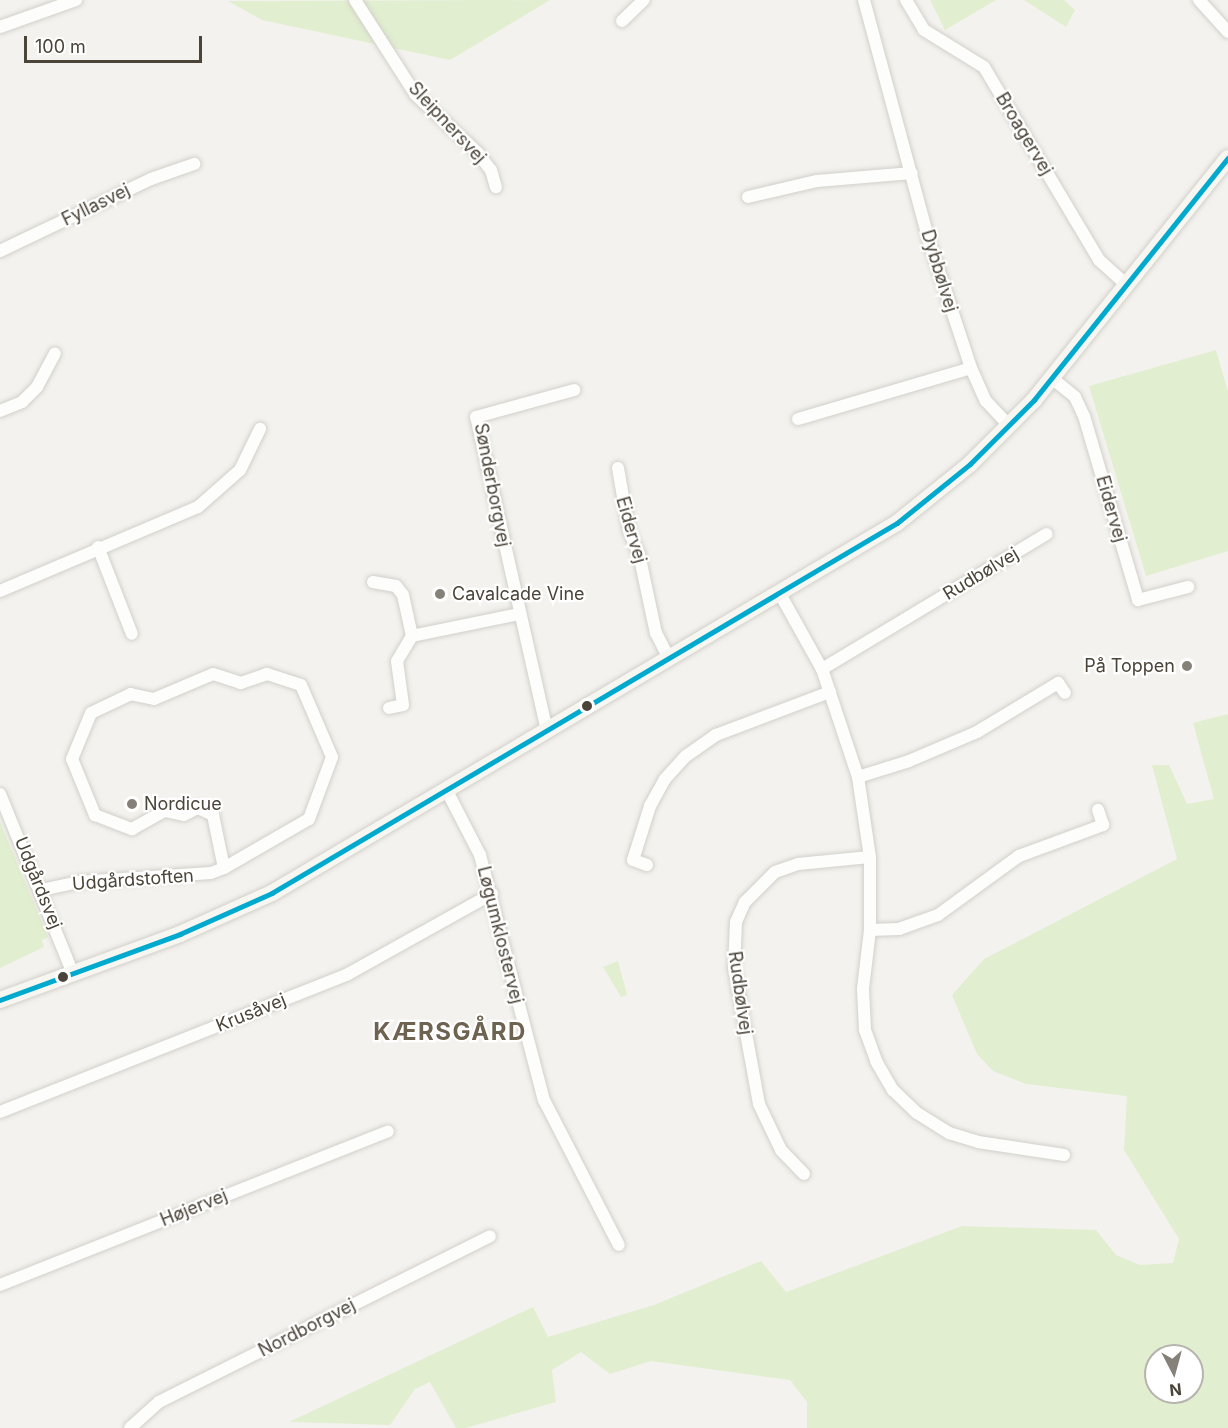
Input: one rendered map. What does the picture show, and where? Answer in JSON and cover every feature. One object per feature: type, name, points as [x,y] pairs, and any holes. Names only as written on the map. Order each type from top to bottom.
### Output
[{"type":"street","points":[[0,27],[76,0]]},
{"type":"street","name":"Sleipnersvej","points":[[355,0],[415,94],[478,153],[492,171],[496,187]]},
{"type":"street","points":[[622,21],[644,0]]},
{"type":"street","name":"Dybbølvej","points":[[864,0],[929,241],[971,368],[986,401],[1009,426]]},
{"type":"street","name":"Broagervej","points":[[906,0],[924,30],[984,67],[1099,260],[1127,285]]},
{"type":"street","points":[[1199,0],[1228,32]]},
{"type":"street","points":[[0,1000],[228,915],[447,791],[897,523],[953,478],[1009,426],[1053,379],[1228,158]]},
{"type":"street","name":"Fyllasvej","points":[[0,251],[151,179],[194,164]]},
{"type":"street","points":[[748,197],[817,181],[912,173]]},
{"type":"street","points":[[0,411],[22,402],[37,387],[55,353]]},
{"type":"street","points":[[798,419],[971,368]]},
{"type":"street","name":"Eidervej","points":[[1053,379],[1076,397],[1084,416],[1138,600],[1188,587]]},
{"type":"street","name":"Sønderborgvej","points":[[547,731],[476,417],[574,390]]},
{"type":"street","points":[[0,591],[98,547],[198,507],[240,470],[260,429]]},
{"type":"street","name":"Eidervej","points":[[618,468],[624,510],[639,554],[656,633],[669,659]]},
{"type":"street","name":"Rudbølvej","points":[[822,669],[1047,534]]},
{"type":"street","points":[[98,547],[132,634]]},
{"type":"street","points":[[373,582],[396,586],[403,595],[412,636],[397,661],[403,705],[389,708]]},
{"type":"street","points":[[780,594],[822,669],[858,777],[870,857],[870,930],[863,989],[865,1030],[876,1061],[893,1090],[917,1113],[949,1133],[978,1142],[1064,1155]]},
{"type":"street","points":[[412,636],[519,614]]},
{"type":"street","name":"Udgårdstoften","points":[[41,890],[78,882],[184,878],[224,868],[309,819],[332,757],[300,685],[267,674],[241,683],[213,674],[154,699],[131,694],[91,713],[72,759],[95,814],[132,830],[165,811],[184,815],[198,808],[213,815],[224,868]]},
{"type":"street","points":[[858,777],[977,732],[1058,683],[1065,693]]},
{"type":"street","points":[[647,865],[633,860],[650,806],[664,779],[686,756],[716,735],[830,692]]},
{"type":"street","name":"Løgumklostervej","points":[[447,791],[471,832],[492,894],[544,1100],[620,1245]]},
{"type":"street","name":"Udgårdsvej","points":[[0,794],[41,890],[73,974]]},
{"type":"street","points":[[870,930],[899,929],[938,915],[1019,856],[1103,825],[1098,810]]},
{"type":"street","name":"Rudbølvej","points":[[804,1174],[775,1141],[759,1104],[734,968],[736,922],[745,902],[775,872],[798,864],[870,857]]},
{"type":"street","name":"Krusåvej","points":[[0,1112],[348,974],[492,894]]},
{"type":"street","name":"Højervej","points":[[0,1286],[388,1131]]},
{"type":"street","name":"Nordborgvej","points":[[130,1428],[159,1402],[490,1236]]},
{"type":"green space","points":[[550,0],[450,60],[262,20],[228,1]]},
{"type":"green space","points":[[930,0],[996,0],[945,30]]},
{"type":"green space","points":[[1024,0],[1064,0],[1075,10],[1066,27]]},
{"type":"green space","points":[[1216,350],[1228,392],[1228,551],[1146,576],[1089,386]]},
{"type":"green space","points":[[1228,714],[1228,1428],[807,1428],[807,1402],[790,1380],[651,1361],[610,1374],[581,1352],[552,1370],[556,1402],[466,1428],[456,1428],[430,1382],[415,1389],[390,1425],[289,1422],[533,1307],[548,1337],[654,1305],[761,1261],[786,1292],[962,1226],[1096,1230],[1116,1255],[1140,1265],[1173,1263],[1179,1239],[1124,1150],[1127,1096],[1026,1084],[993,1071],[977,1054],[952,995],[984,959],[1177,859],[1152,765],[1169,765],[1187,804],[1214,799],[1193,723]]},
{"type":"green space","points":[[0,822],[48,937],[42,940],[44,947],[0,968]]},
{"type":"green space","points":[[618,961],[627,995],[621,997],[603,967]]},
{"type":"transit line","points":[[0,1000],[180,934],[272,893],[897,523],[970,464],[1034,400],[1228,158]]},
{"type":"place","name":"Cavalcade Vine","points":[[440,594]]},
{"type":"place","name":"På Toppen","points":[[1187,666]]},
{"type":"place","name":"Nordicue","points":[[132,804]]},
{"type":"district","name":"KÆRSGÅRD","points":[[450,1032]]}]
